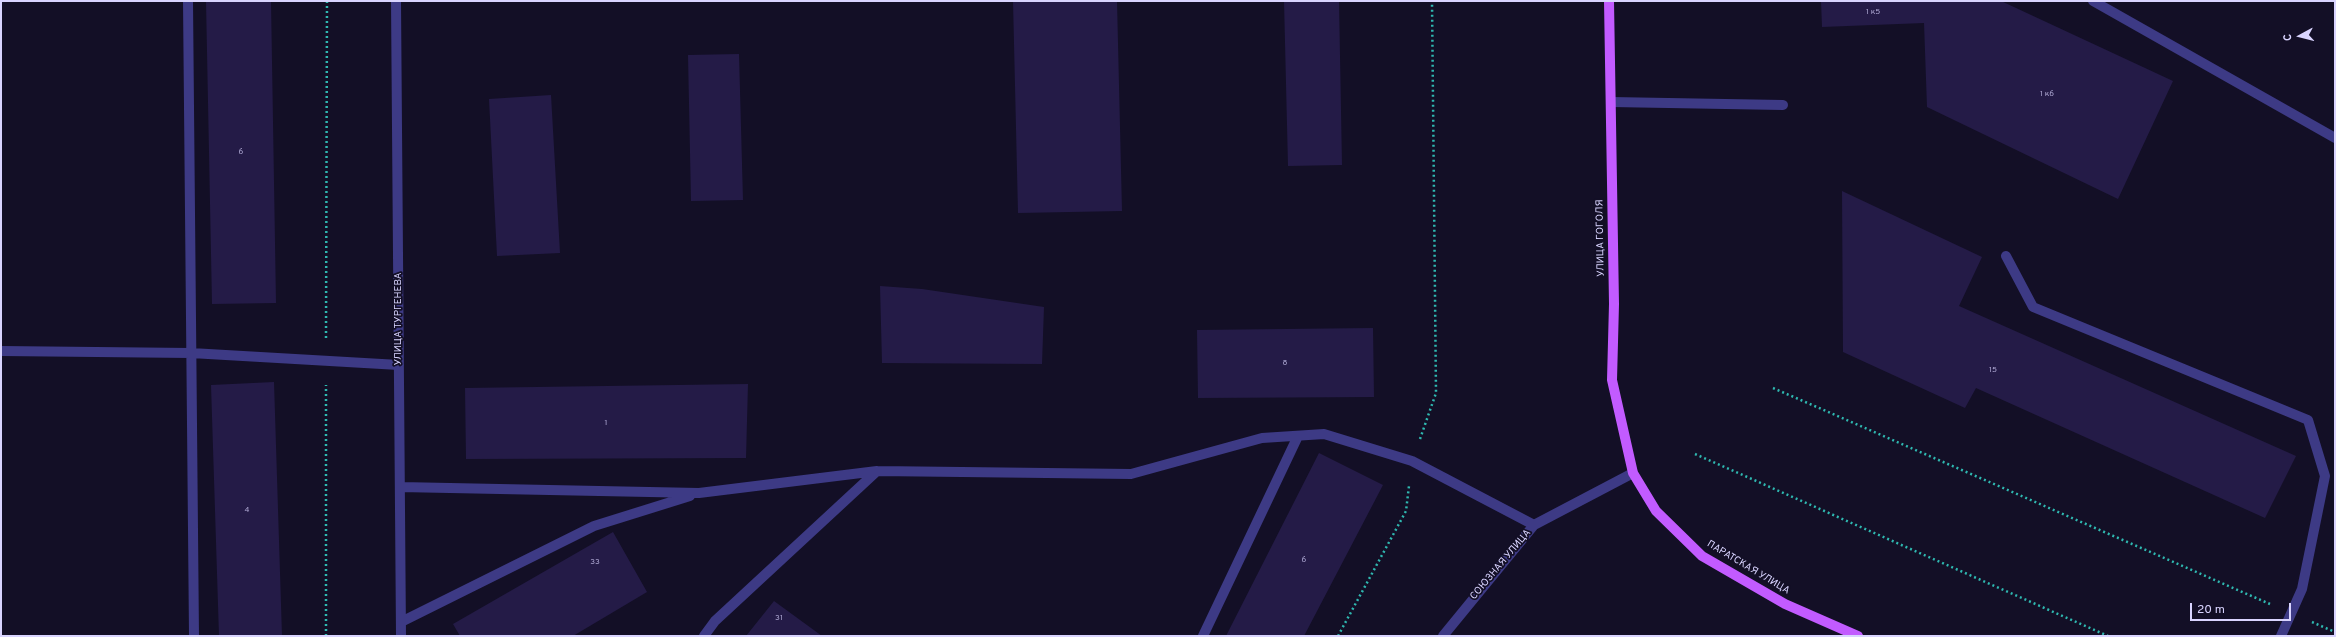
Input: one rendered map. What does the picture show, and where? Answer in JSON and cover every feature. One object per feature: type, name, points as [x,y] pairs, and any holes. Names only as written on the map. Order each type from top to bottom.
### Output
[{"type":"main road","name":"УЛИЦА ГОГОЛЯ","points":[[1609,1],[1614,304],[1612,380],[1633,473]]},
{"type":"main road","name":"ПАРАТСКАЯ УЛИЦА","points":[[1633,473],[1656,511],[1702,556],[1785,604],[1858,636]]},
{"type":"street","points":[[188,1],[194,636]]},
{"type":"street","name":"УЛИЦА ТУРГЕНЕВА","points":[[396,1],[401,636]]},
{"type":"street","points":[[2092,1],[2335,138]]},
{"type":"street","points":[[1611,102],[1783,104]]},
{"type":"street","points":[[2006,256],[2033,307],[2308,420],[2325,476],[2302,589],[2281,636]]},
{"type":"street","points":[[1,351],[191,353],[399,365]]},
{"type":"street","points":[[400,487],[700,493],[878,472],[1131,474],[1262,438],[1324,434],[1412,461],[1534,525]]},
{"type":"street","points":[[1203,636],[1298,436]]},
{"type":"street","points":[[704,636],[715,621],[878,472]]},
{"type":"street","name":"СОЮЗНАЯ УЛИЦА","points":[[1443,636],[1534,525],[1633,473]]},
{"type":"street","points":[[401,622],[594,526],[700,493]]},
{"type":"path","points":[[326,636],[327,1]]},
{"type":"path","points":[[1338,636],[1406,511],[1412,461],[1436,393],[1432,1]]},
{"type":"path","points":[[1773,388],[2335,632]]},
{"type":"path","points":[[1695,454],[2108,636]]},
{"type":"building","points":[[206,1],[271,1],[276,303],[212,304]]},
{"type":"building","points":[[1013,1],[1117,1],[1122,211],[1018,213]]},
{"type":"building","points":[[1284,1],[1339,1],[1342,165],[1288,166]]},
{"type":"building","points":[[1821,1],[2001,1],[2173,81],[2118,199],[1927,107],[1924,23],[1822,27]]},
{"type":"building","points":[[739,54],[743,200],[691,201],[688,55]]},
{"type":"building","points":[[551,95],[560,253],[497,256],[489,99]]},
{"type":"building","points":[[1842,191],[1982,257],[1959,306],[2296,456],[2265,518],[1976,388],[1965,408],[1843,352]]},
{"type":"building","points":[[880,286],[922,289],[1044,307],[1042,364],[882,363]]},
{"type":"building","points":[[1373,328],[1374,397],[1198,398],[1197,330]]},
{"type":"building","points":[[274,382],[282,636],[219,636],[211,385]]},
{"type":"building","points":[[748,384],[746,458],[466,459],[465,388]]},
{"type":"building","points":[[1319,453],[1383,485],[1304,636],[1226,636]]},
{"type":"building","points":[[613,532],[647,592],[573,636],[460,636],[453,624]]},
{"type":"building","points":[[774,601],[822,636],[746,636]]}]
